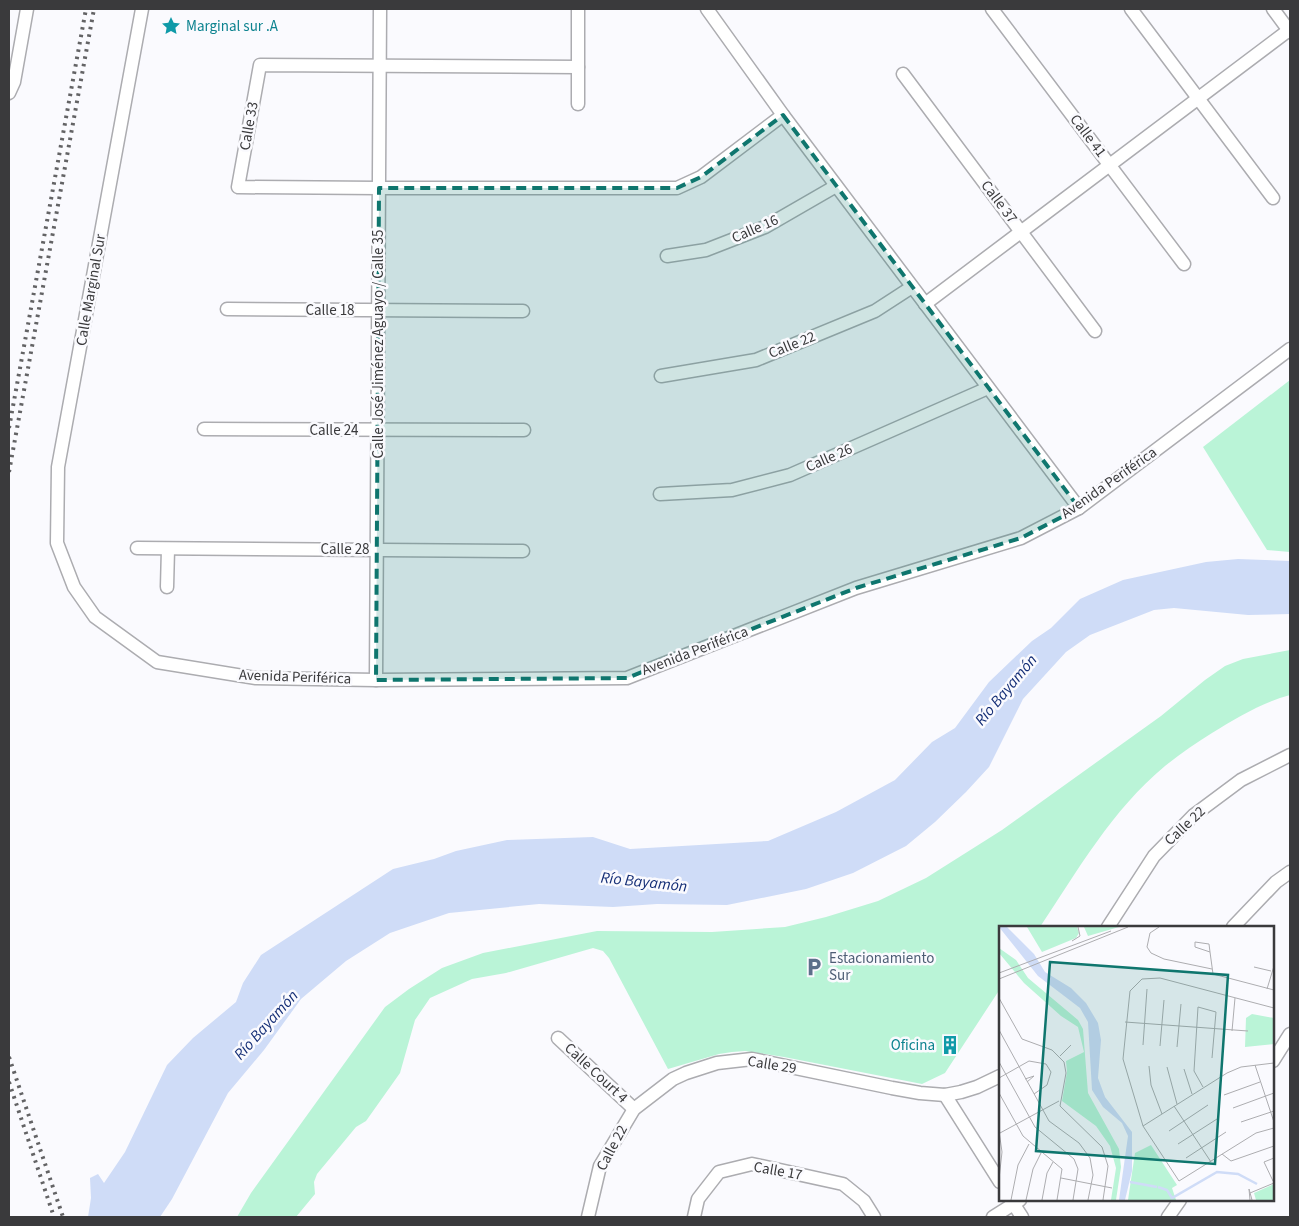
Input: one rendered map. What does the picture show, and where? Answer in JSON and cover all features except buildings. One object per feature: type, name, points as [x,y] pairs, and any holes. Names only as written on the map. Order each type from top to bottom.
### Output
[{"type":"street","points":[[9,93],[14,82],[27,9]]},
{"type":"street","name":"Calle Marginal Sur","points":[[67,570],[57,544],[58,467],[142,9]]},
{"type":"street","name":"Calle José Jiménez Aguayo / Calle 35","points":[[376,680],[380,9]]},
{"type":"street","points":[[707,9],[783,115],[1079,508]]},
{"type":"street","name":"Calle 41","points":[[992,9],[1184,264]]},
{"type":"street","points":[[1131,9],[1273,198]]},
{"type":"street","points":[[925,304],[1290,31],[1273,9]]},
{"type":"street","points":[[578,10],[578,104]]},
{"type":"street","name":"Calle 33","points":[[379,188],[238,187],[260,66],[380,66]]},
{"type":"street","points":[[380,66],[578,67]]},
{"type":"street","name":"Calle 37","points":[[902,74],[1095,331]]},
{"type":"street","points":[[379,188],[678,188],[701,177],[783,115]]},
{"type":"street","name":"Calle 16","points":[[667,256],[706,250],[765,227],[836,186]]},
{"type":"street","name":"Calle 22","points":[[661,376],[756,360],[875,310],[912,287]]},
{"type":"street","name":"Calle 18","points":[[227,309],[523,311]]},
{"type":"street","name":"Avenida Periférica","points":[[67,570],[74,587],[95,617],[157,662],[256,678],[376,680],[627,678],[856,588],[1021,538],[1079,508],[1290,349]]},
{"type":"street","name":"Calle 26","points":[[660,494],[732,490],[790,475],[988,388]]},
{"type":"street","name":"Calle 24","points":[[204,429],[524,430]]},
{"type":"street","name":"Calle 28","points":[[137,548],[523,551]]},
{"type":"street","points":[[167,587],[168,548]]},
{"type":"street","name":"Calle 22","points":[[1109,926],[1154,856],[1194,815],[1240,780],[1290,755]]},
{"type":"street","points":[[1234,926],[1276,882],[1290,872]]},
{"type":"street","points":[[1274,1059],[1290,1034]]},
{"type":"street","name":"Calle Court 4","points":[[558,1038],[634,1109]]},
{"type":"street","name":"Calle 29","points":[[634,1109],[674,1079],[686,1073],[716,1063],[752,1059],[892,1088],[945,1095]]},
{"type":"street","points":[[999,1076],[977,1087],[945,1095],[999,1180]]},
{"type":"street","name":"Calle 22","points":[[588,1217],[600,1166],[634,1109]]},
{"type":"street","name":"Calle 17","points":[[694,1217],[698,1199],[719,1172],[752,1164],[843,1184],[864,1201],[874,1217]]},
{"type":"street","points":[[993,1217],[1015,1201],[1022,1217]]},
{"type":"street","points":[[1168,1217],[1179,1201]]},
{"type":"highlighted area","points":[[783,115],[1079,508],[1021,538],[856,588],[627,678],[376,680],[379,188],[677,188],[701,177]]},
{"type":"green space","points":[[1290,380],[1290,552],[1267,550],[1203,447]]},
{"type":"green space","points":[[1290,650],[1290,695],[1260,706],[1221,727],[1176,757],[1146,783],[1112,821],[1041,926],[999,926],[999,991],[945,1073],[922,1084],[745,1051],[719,1054],[668,1069],[609,958],[603,951],[593,948],[506,973],[472,979],[430,998],[415,1020],[400,1073],[366,1121],[356,1127],[317,1174],[314,1182],[315,1194],[296,1217],[237,1217],[251,1193],[385,1007],[442,968],[483,953],[597,931],[712,932],[785,927],[878,901],[926,878],[1002,830],[1161,716],[1205,680],[1225,666],[1243,659]]},
{"type":"water","name":"Río Bayamón","points":[[1238,559],[1290,561],[1290,614],[1248,615],[1174,608],[1154,610],[1090,635],[1066,652],[1023,699],[989,767],[966,792],[935,822],[906,846],[853,873],[806,889],[727,905],[657,904],[613,907],[539,904],[449,913],[390,933],[346,961],[301,999],[264,1050],[228,1093],[172,1199],[160,1217],[88,1217],[91,1198],[90,1178],[98,1174],[104,1183],[125,1152],[167,1065],[193,1038],[236,1002],[243,983],[261,955],[393,869],[434,859],[456,851],[507,840],[593,837],[630,849],[768,841],[836,812],[895,780],[932,742],[955,728],[989,682],[1032,641],[1051,628],[1080,599],[1123,580],[1206,562]]},
{"type":"railway","points":[[9,428],[86,9]]},
{"type":"railway","points":[[9,472],[94,9]]},
{"type":"railway","points":[[9,1057],[63,1217]]},
{"type":"railway","points":[[9,1082],[54,1217]]},
{"type":"place","name":"Marginal sur .A","points":[[171,26]]},
{"type":"place","name":"Estacionamiento Sur","points":[[814,967]]},
{"type":"place","name":"Oficina","points":[[950,1045]]}]
